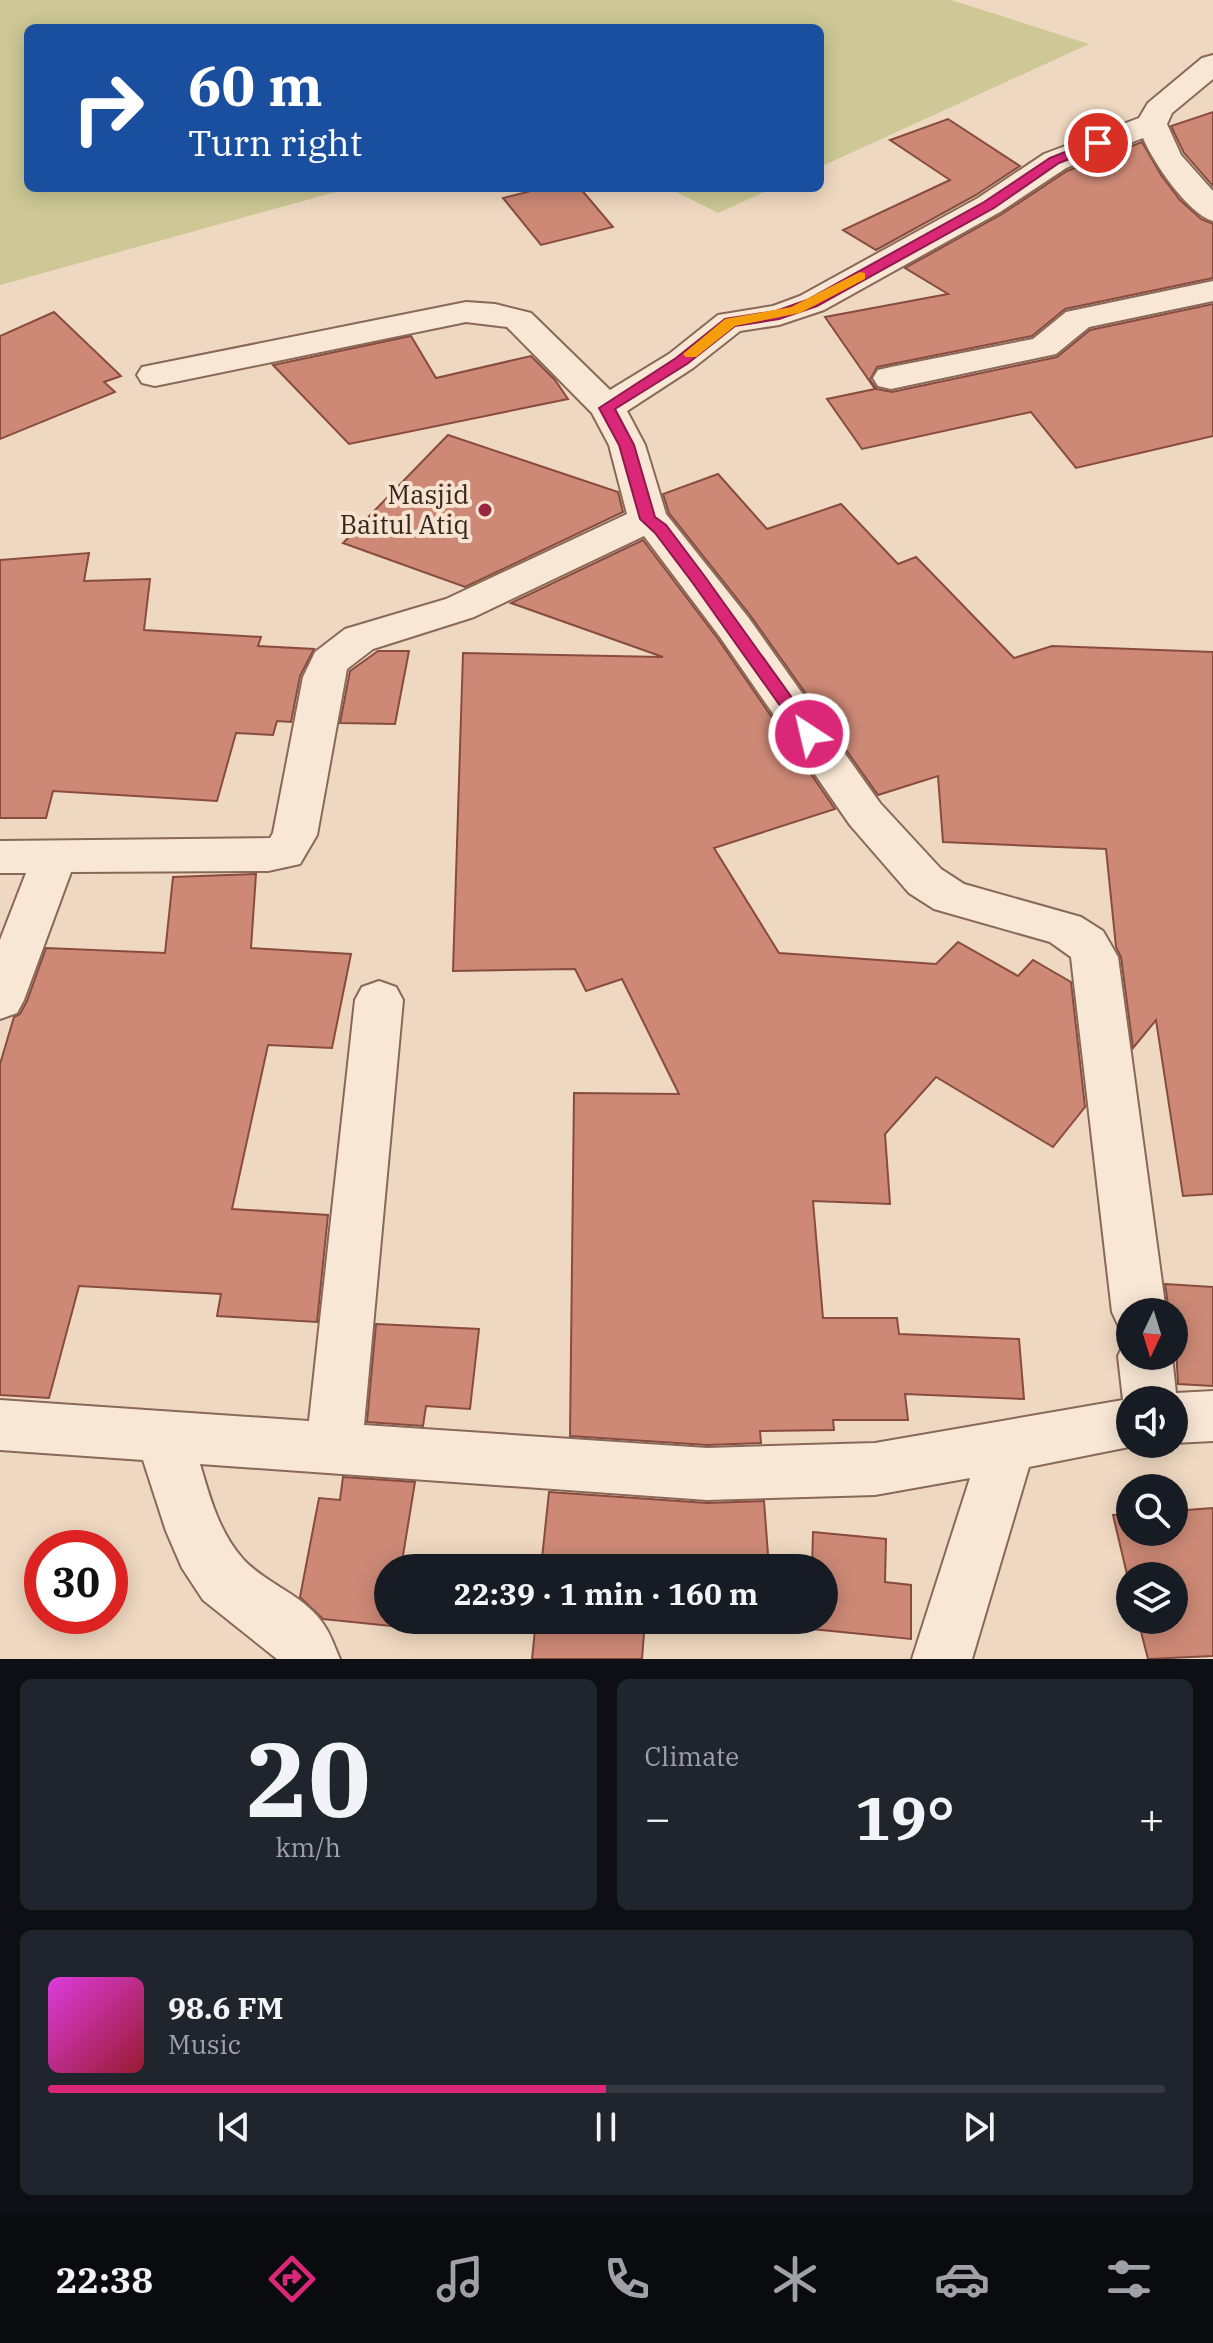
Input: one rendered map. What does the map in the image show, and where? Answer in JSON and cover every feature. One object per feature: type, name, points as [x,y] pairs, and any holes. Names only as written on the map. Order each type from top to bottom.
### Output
[{"type":"street","points":[[607,408],[681,361],[730,322],[779,315],[812,303],[989,205],[1055,161],[1152,124],[1159,109],[1213,64]]},
{"type":"street","points":[[1152,124],[1167,158],[1213,211]]},
{"type":"street","points":[[891,378],[1044,347],[1070,324],[1086,317],[1213,291]]},
{"type":"street","points":[[155,375],[466,312],[495,314],[519,320],[527,326],[607,408],[627,445],[648,519],[660,529],[734,627],[865,814],[925,881],[950,897],[1065,929],[1087,944],[1095,957],[1137,1298]]},
{"type":"street","points":[[0,857],[268,855],[284,852],[295,835],[324,677],[329,662],[343,649],[359,639],[460,608],[648,519]]},
{"type":"street","points":[[0,1000],[55,856]]},
{"type":"street","points":[[334,1450],[379,1000]]},
{"type":"street","points":[[1188,1417],[1213,1416]]},
{"type":"street","points":[[0,1425],[164,1439],[707,1474],[875,1469],[1116,1427]]},
{"type":"street","points":[[164,1439],[198,1540],[225,1581],[273,1616],[306,1650],[310,1659]]},
{"type":"street","points":[[942,1659],[1008,1446]]},
{"type":"shaded area","points":[[0,0],[951,0],[1089,44],[824,165],[824,24],[24,24],[24,192],[336,192],[0,285]]},
{"type":"shaded area","points":[[677,192],[764,192],[718,213]]},
{"type":"building","points":[[1213,112],[1213,186],[1184,153],[1171,126]]},
{"type":"building","points":[[948,119],[1020,166],[976,195],[876,250],[843,230],[950,180],[890,140]]},
{"type":"building","points":[[1142,142],[1180,200],[1201,219],[1213,224],[1213,278],[1065,309],[1032,336],[877,367],[870,380],[877,389],[892,392],[1057,357],[1090,330],[1213,304],[1213,436],[1076,468],[1031,412],[862,449],[827,399],[875,389],[825,317],[948,294],[905,268],[1002,214],[1067,171]]},
{"type":"building","points":[[527,192],[583,192],[613,227],[541,245],[503,198]]},
{"type":"building","points":[[54,312],[121,376],[104,382],[115,392],[0,439],[0,336]]},
{"type":"building","points":[[411,336],[436,378],[531,356],[555,380],[568,399],[349,444],[273,365]]},
{"type":"building","name":"Masjid Baitul Atiq","points":[[448,435],[618,492],[623,512],[465,587],[343,543]]},
{"type":"building","points":[[718,474],[767,529],[841,504],[898,564],[916,557],[1014,658],[1052,646],[1213,652],[1213,1194],[1183,1196],[1156,1020],[1133,1048],[1121,957],[1116,947],[1106,849],[943,842],[938,776],[878,795],[750,615],[669,513],[663,494]]},
{"type":"building","points":[[643,540],[718,639],[835,809],[714,848],[779,953],[936,964],[958,942],[1018,976],[1033,960],[1071,982],[1085,1107],[1053,1147],[936,1077],[885,1134],[890,1204],[813,1201],[823,1318],[897,1318],[899,1334],[1019,1339],[1024,1399],[905,1394],[908,1420],[833,1420],[834,1430],[760,1431],[761,1443],[707,1445],[570,1436],[574,1093],[679,1094],[622,979],[586,991],[575,969],[453,971],[463,653],[663,657],[511,603]]},
{"type":"building","points":[[89,553],[84,581],[150,579],[144,630],[261,637],[258,646],[314,649],[300,676],[291,722],[277,721],[273,735],[236,733],[217,801],[53,791],[46,818],[0,818],[0,560]]},
{"type":"building","points":[[378,651],[409,651],[395,724],[340,723],[350,671]]},
{"type":"building","points":[[256,874],[251,948],[351,954],[332,1048],[268,1045],[232,1209],[328,1215],[317,1322],[217,1316],[221,1294],[79,1286],[49,1398],[0,1395],[0,1064],[14,1017],[20,1014],[27,1001],[46,948],[165,953],[173,877]]},
{"type":"building","points":[[1165,1284],[1213,1287],[1213,1386],[1178,1384],[1177,1370],[1188,1370],[1188,1298],[1167,1298]]},
{"type":"building","points":[[376,1324],[479,1329],[470,1409],[426,1406],[423,1426],[367,1422]]},
{"type":"building","points":[[343,1477],[415,1482],[403,1554],[374,1554],[374,1624],[323,1619],[300,1597],[319,1498],[340,1500]]},
{"type":"building","points":[[549,1492],[707,1503],[764,1501],[768,1554],[542,1554]]},
{"type":"building","points":[[1213,1508],[1213,1656],[1148,1659],[1142,1634],[1188,1634],[1188,1562],[1124,1562],[1120,1546],[1188,1546],[1188,1510]]},
{"type":"building","points":[[813,1532],[886,1539],[885,1582],[911,1585],[911,1639],[838,1632],[838,1554],[812,1554]]},
{"type":"building","points":[[535,1634],[644,1634],[642,1659],[532,1659]]},
{"type":"slow traffic","points":[[691,354],[730,322],[795,310],[860,276]]},
{"type":"place","name":"Masjid Baitul Atiq","points":[[485,510]]},
{"type":"route","points":[[809,734],[734,627],[660,529],[648,519],[627,445],[607,408],[681,361],[730,322],[779,315],[812,303],[989,205],[1055,161],[1098,143]]}]
